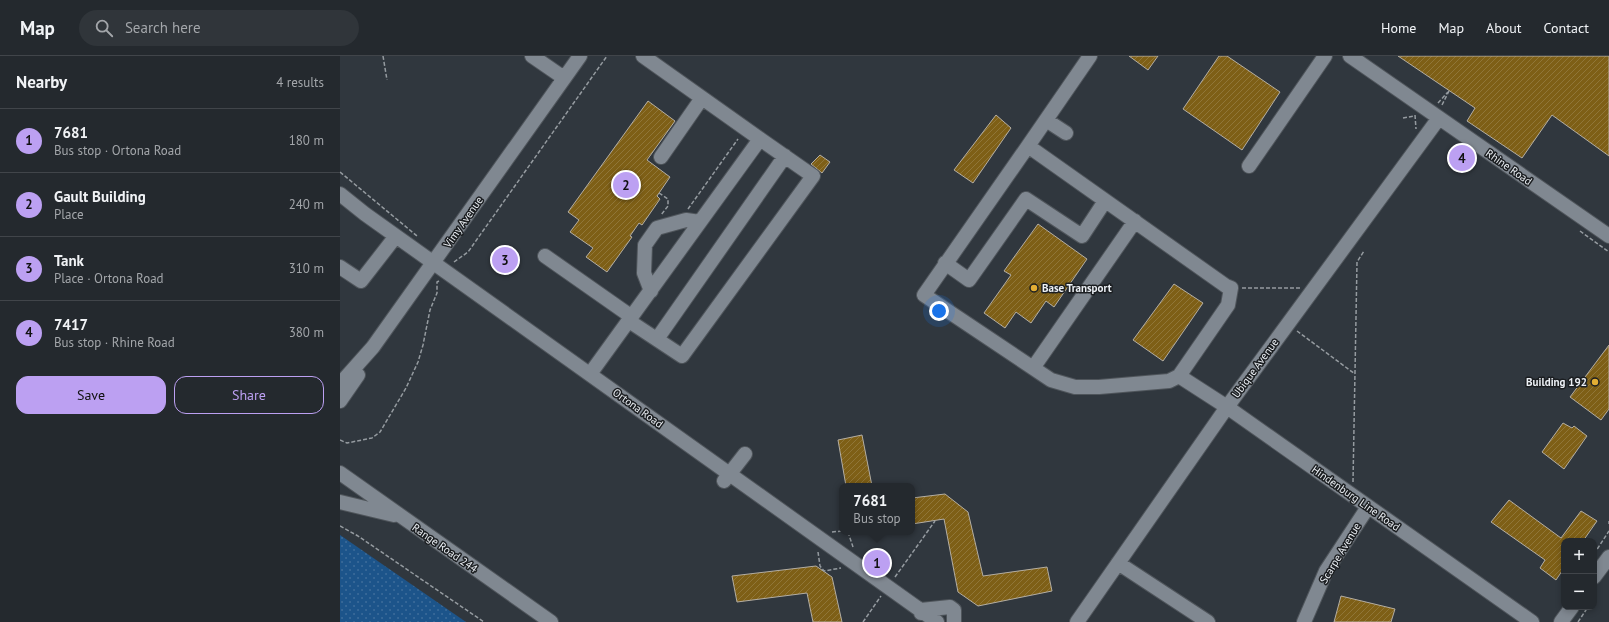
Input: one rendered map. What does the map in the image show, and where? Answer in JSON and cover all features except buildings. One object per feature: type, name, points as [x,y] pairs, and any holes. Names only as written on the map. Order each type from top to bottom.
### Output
[{"type":"street","points":[[532,56],[564,78]]},
{"type":"street","name":"Vimy Avenue","points":[[340,384],[374,347],[580,56]]},
{"type":"street","points":[[545,256],[682,356],[813,176],[643,56]]},
{"type":"street","points":[[1028,146],[1226,286],[1231,288],[1228,305],[1179,376],[1169,381],[1100,387],[1075,387],[1052,380],[924,295],[1090,56]]},
{"type":"street","points":[[1248,166],[1325,56]]},
{"type":"street","name":"Rhine Road","points":[[1350,56],[1609,236]]},
{"type":"street","points":[[661,156],[702,98]]},
{"type":"street","name":"Ubique Avenue","points":[[1077,622],[1227,407],[1439,118]]},
{"type":"street","points":[[1046,120],[1066,133]]},
{"type":"street","points":[[590,374],[760,139]]},
{"type":"street","points":[[657,339],[785,156]]},
{"type":"street","name":"Ortona Road","points":[[340,194],[365,214],[590,374],[727,478],[922,616],[937,622]]},
{"type":"street","points":[[945,263],[969,280],[1026,198],[1082,236],[1106,201]]},
{"type":"street","points":[[651,291],[644,273],[645,245],[657,228],[686,220],[700,222]]},
{"type":"street","points":[[1033,368],[1135,222]]},
{"type":"street","points":[[340,267],[361,281],[396,236]]},
{"type":"street","points":[[340,401],[365,364],[374,347]]},
{"type":"street","name":"Hindenburg Line Road","points":[[1179,376],[1227,407],[1532,622]]},
{"type":"street","points":[[727,478],[745,454]]},
{"type":"street","name":"Range Road 244","points":[[340,473],[551,622]]},
{"type":"street","points":[[340,502],[401,516]]},
{"type":"street","name":"Scarpe Avenue","points":[[1304,622],[1326,571],[1368,507]]},
{"type":"street","points":[[1596,574],[1609,557]]},
{"type":"street","points":[[1118,563],[1208,622]]},
{"type":"street","points":[[922,616],[950,608],[954,610],[954,622]]},
{"type":"street","points":[[1561,622],[1570,610]]},
{"type":"path","points":[[383,56],[387,80]]},
{"type":"path","points":[[340,440],[347,443],[372,438],[380,432],[406,388],[418,362],[430,310],[437,293],[437,282],[451,264],[468,252],[607,56]]},
{"type":"path","points":[[1439,118],[1441,108],[1449,91]]},
{"type":"path","points":[[1412,135],[1416,128],[1415,115]]},
{"type":"path","points":[[687,209],[741,134]]},
{"type":"path","points":[[340,172],[418,237]]},
{"type":"path","points":[[659,193],[668,199],[668,206],[659,217]]},
{"type":"path","points":[[1352,495],[1357,262],[1364,251]]},
{"type":"path","points":[[1231,288],[1303,288]]},
{"type":"path","points":[[1294,329],[1355,374]]},
{"type":"path","points":[[892,581],[935,520]]},
{"type":"path","points":[[340,526],[358,536],[484,622]]},
{"type":"path","points":[[1597,549],[1609,531]]},
{"type":"path","points":[[863,622],[883,594]]},
{"type":"path","points":[[1578,622],[1586,610]]},
{"type":"shaded area","points":[[340,535],[466,622],[340,622]]},
{"type":"place","name":"7417","points":[[1462,158]]},
{"type":"place","name":"Gault Building","points":[[626,185]]},
{"type":"place","name":"Tank","points":[[505,260]]},
{"type":"place","name":"Base Transport","points":[[1034,288]]},
{"type":"place","name":"Building 192","points":[[1595,382]]},
{"type":"place","name":"7681","points":[[877,563]]}]
